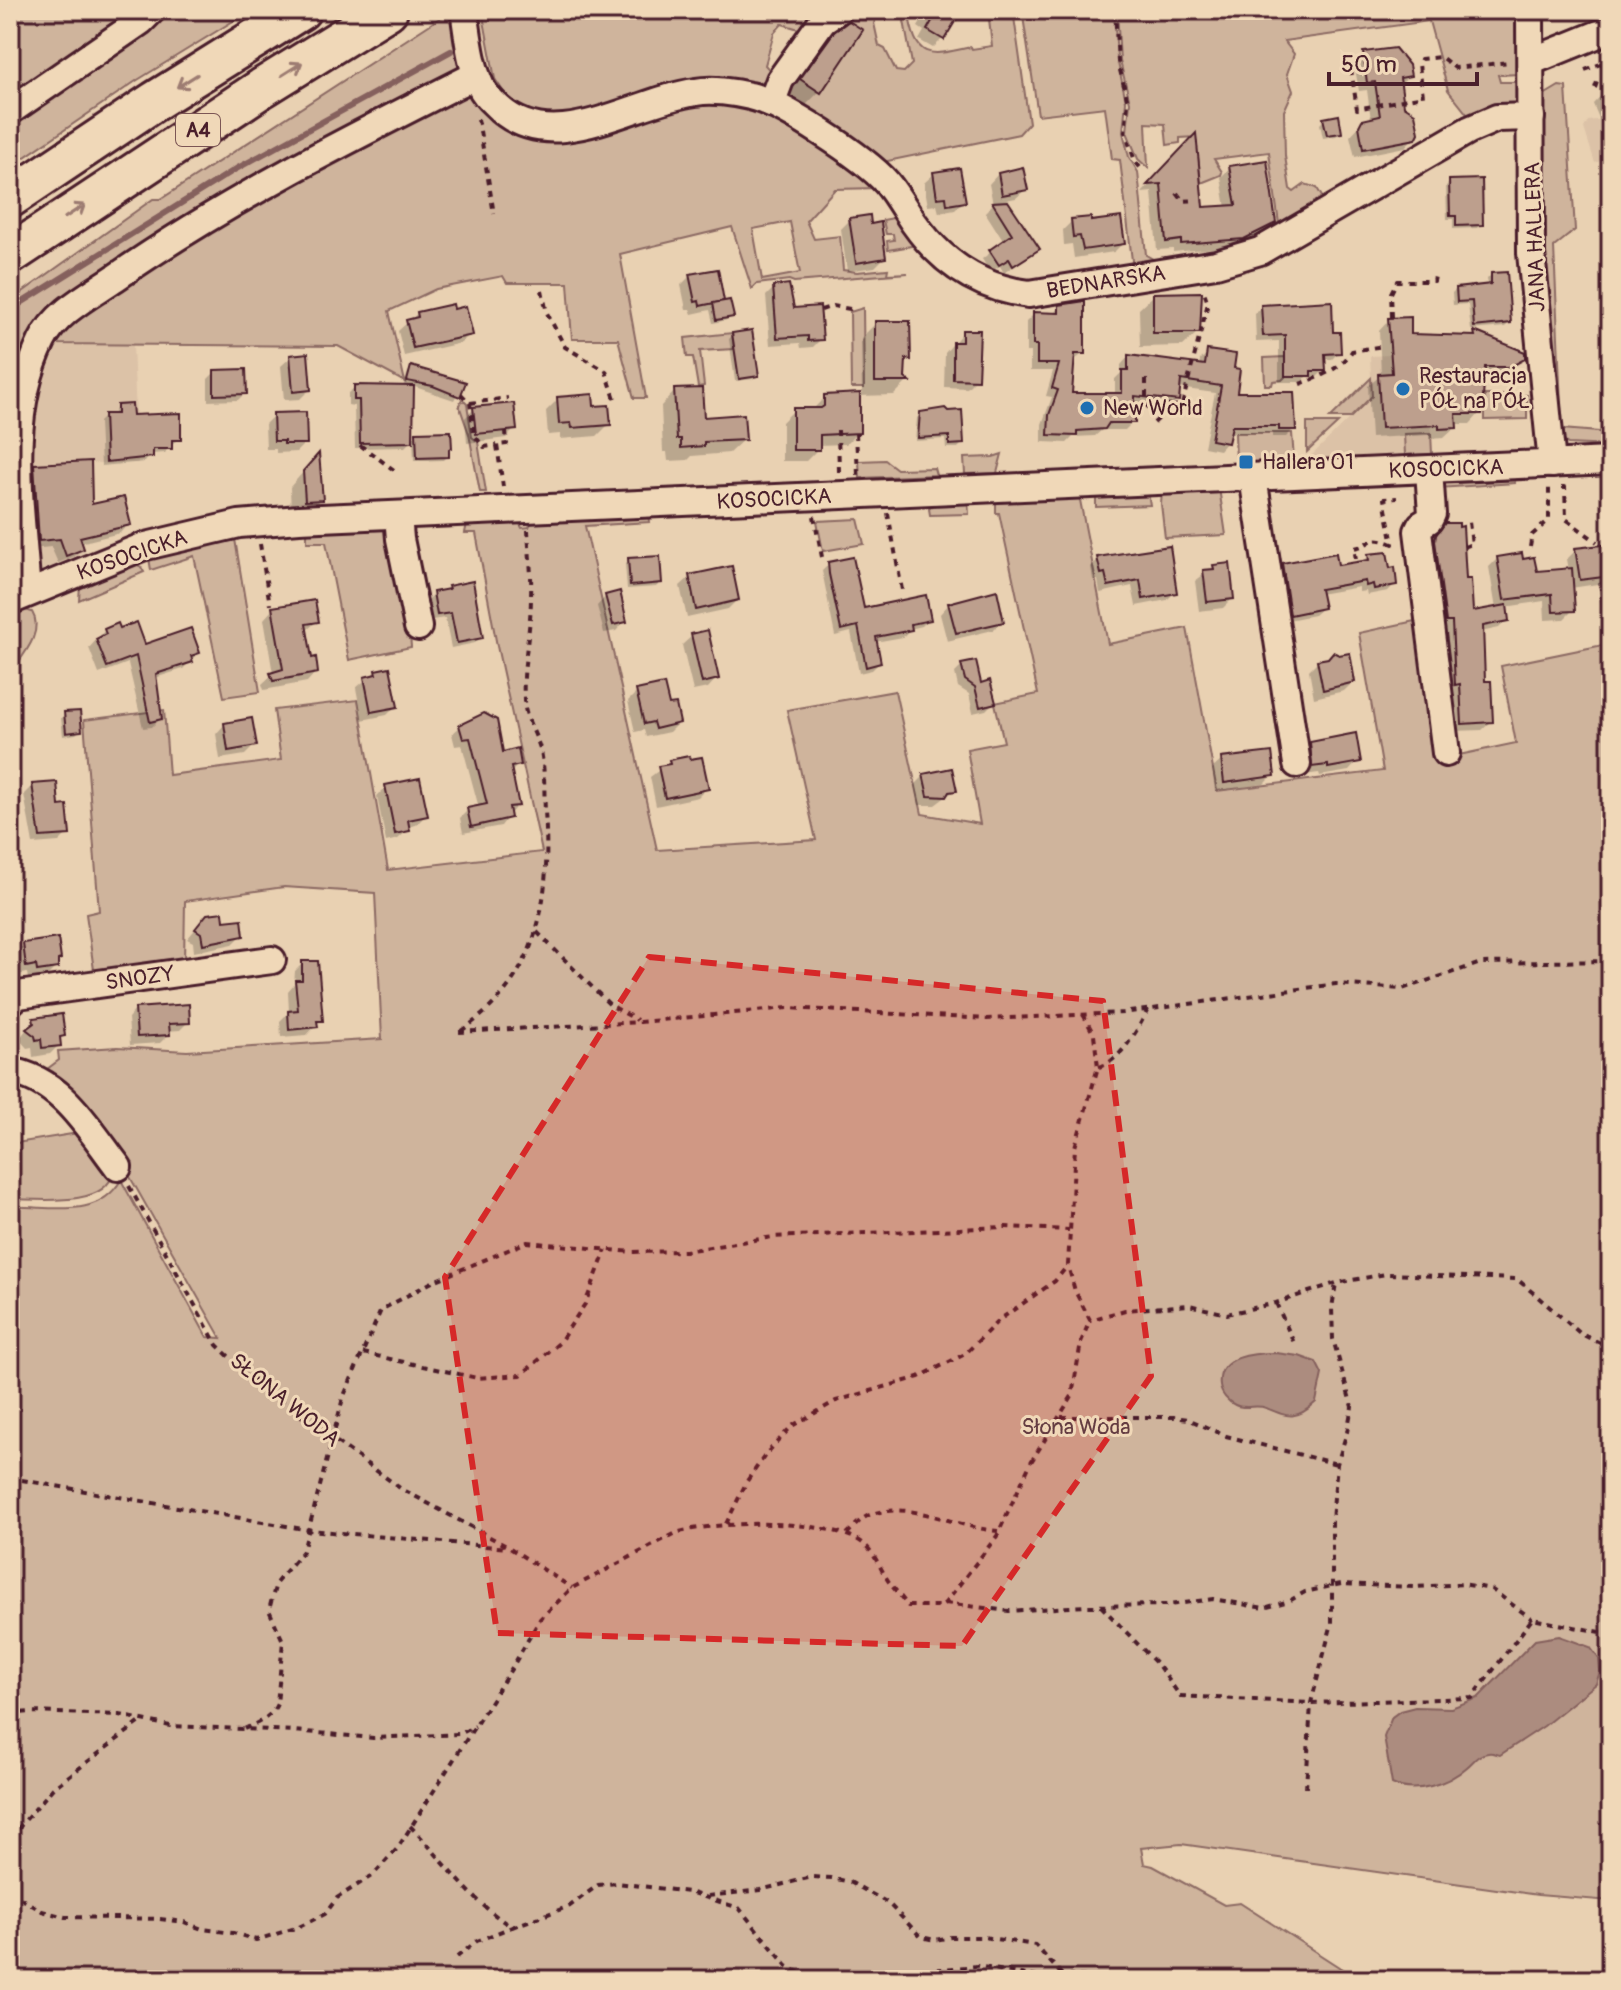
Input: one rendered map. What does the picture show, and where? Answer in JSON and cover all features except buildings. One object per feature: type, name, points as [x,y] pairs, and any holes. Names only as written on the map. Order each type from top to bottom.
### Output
[{"type":"highway","name":"A4","points":[[10,198],[155,101],[301,10]]},
{"type":"highway","name":"A4","points":[[10,255],[262,88],[388,10]]},
{"type":"street","points":[[10,111],[141,21],[152,10]]},
{"type":"street","points":[[20,596],[26,580],[18,448],[23,392],[43,338],[63,314],[146,256],[246,195],[481,85],[464,10]]},
{"type":"street","points":[[771,104],[780,80],[823,20],[838,10]]},
{"type":"street","name":"JANA HALLERA","points":[[1530,10],[1520,62],[1531,117],[1531,253],[1552,464]]},
{"type":"street","points":[[1520,62],[1611,29]]},
{"type":"street","name":"BEDNARSKA","points":[[481,85],[512,119],[545,130],[584,125],[652,102],[699,91],[744,95],[771,104],[860,158],[887,183],[934,248],[958,269],[1007,290],[1034,294],[1216,264],[1260,251],[1476,126],[1497,118],[1531,117]]},
{"type":"street","name":"KOSOCICKA","points":[[20,596],[142,547],[239,524],[1611,461]]},
{"type":"street","points":[[1429,470],[1432,514],[1418,531],[1446,753]]},
{"type":"street","points":[[1253,477],[1297,764]]},
{"type":"street","points":[[398,515],[418,627]]},
{"type":"street","name":"SNOZY","points":[[10,1002],[18,995],[272,960]]},
{"type":"street","points":[[10,1071],[39,1079],[65,1099],[118,1167]]},
{"type":"path","points":[[1115,10],[1118,62],[1128,102],[1125,132],[1135,161],[1143,171]]},
{"type":"path","points":[[1351,69],[1357,109],[1423,96],[1421,59],[1441,57],[1455,68],[1520,62]]},
{"type":"path","points":[[1585,70],[1608,60],[1610,76],[1597,82],[1595,88]]},
{"type":"path","points":[[481,85],[476,111],[494,214]]},
{"type":"path","points":[[1177,193],[1183,201],[1196,200]]},
{"type":"path","points":[[1392,317],[1391,293],[1397,281],[1434,281],[1435,276]]},
{"type":"path","points":[[1154,402],[1182,405],[1208,303],[1203,289]]},
{"type":"path","points":[[542,290],[547,313],[565,347],[606,371],[615,399]]},
{"type":"path","points":[[821,310],[833,306],[850,309],[853,306]]},
{"type":"path","points":[[1300,384],[1346,361],[1352,351],[1383,346]]},
{"type":"path","points":[[1146,379],[1146,405],[1154,412]]},
{"type":"path","points":[[461,394],[470,403],[474,435],[484,447],[507,444],[506,431]]},
{"type":"path","points":[[470,403],[508,398]]},
{"type":"path","points":[[1154,423],[1172,406]]},
{"type":"path","points":[[838,430],[839,476]]},
{"type":"path","points":[[856,433],[858,475]]},
{"type":"path","points":[[360,445],[394,470]]},
{"type":"path","points":[[497,445],[503,491]]},
{"type":"path","points":[[1530,547],[1532,535],[1549,520],[1547,488],[1565,487],[1566,519],[1597,542]]},
{"type":"path","points":[[1356,559],[1354,548],[1361,547],[1369,540],[1379,538],[1393,544],[1384,499],[1397,498]]},
{"type":"path","points":[[526,510],[532,598],[524,662],[524,704],[542,754],[548,851],[542,912],[537,932],[515,980],[480,1018],[459,1032],[640,1022],[788,1008],[987,1019],[1083,1014],[1148,1009],[1336,984],[1402,989],[1481,963],[1611,961]]},
{"type":"path","points":[[889,516],[902,590]]},
{"type":"path","points":[[815,521],[822,557]]},
{"type":"path","points":[[1464,547],[1472,544],[1469,522]]},
{"type":"path","points":[[260,543],[270,605]]},
{"type":"path","points":[[537,932],[610,1005],[640,1022]]},
{"type":"path","points":[[1098,1067],[1113,1060],[1136,1032],[1148,1009]]},
{"type":"path","points":[[10,1892],[42,1911],[65,1917],[172,1920],[256,1940],[299,1927],[325,1914],[337,1898],[373,1875],[397,1849],[540,1619],[572,1588],[693,1527],[795,1525],[847,1535],[866,1546],[908,1606],[939,1606],[945,1603],[998,1531],[1031,1462],[1072,1396],[1081,1342],[1090,1320],[1075,1291],[1068,1265],[1075,1147],[1098,1067],[1094,1035],[1083,1014]]},
{"type":"path","name":"SŁONA WODA","points":[[118,1167],[217,1345],[259,1385],[400,1488],[510,1548],[572,1588]]},
{"type":"path","points":[[244,1729],[265,1719],[277,1704],[283,1641],[269,1610],[276,1583],[303,1551],[343,1398],[381,1310],[434,1281],[527,1242],[632,1252],[685,1251],[773,1237],[1006,1227],[1069,1230]]},
{"type":"path","points":[[363,1353],[477,1378],[521,1375],[559,1343],[585,1304],[606,1250]]},
{"type":"path","points":[[726,1524],[747,1481],[792,1426],[836,1401],[919,1377],[965,1354],[999,1320],[1055,1281],[1068,1265]]},
{"type":"path","points":[[1090,1320],[1125,1310],[1189,1305],[1227,1314],[1276,1303],[1336,1283],[1386,1274],[1517,1279],[1581,1334],[1611,1348]]},
{"type":"path","points":[[1306,1788],[1311,1703],[1332,1623],[1332,1520],[1337,1464],[1352,1407],[1333,1339],[1332,1308],[1336,1283]]},
{"type":"path","points":[[1276,1303],[1295,1345]]},
{"type":"path","points":[[1061,1417],[1188,1419],[1226,1436],[1337,1464]]},
{"type":"path","points":[[10,1478],[309,1530],[510,1548]]},
{"type":"path","points":[[847,1535],[871,1514],[915,1511],[976,1529],[998,1531]]},
{"type":"path","points":[[945,1603],[1009,1611],[1169,1605],[1213,1599],[1264,1608],[1289,1601],[1305,1592],[1333,1586],[1463,1584],[1491,1589],[1532,1619],[1611,1634]]},
{"type":"path","points":[[1101,1606],[1158,1665],[1180,1696],[1311,1703],[1472,1698],[1532,1619]]},
{"type":"path","points":[[10,1714],[120,1715],[170,1726],[407,1738],[460,1734],[476,1726]]},
{"type":"path","points":[[10,1838],[53,1788],[143,1720]]},
{"type":"path","points":[[410,1826],[474,1898],[491,1914],[512,1927]]},
{"type":"path","points":[[703,1897],[760,1890],[812,1877],[832,1878],[850,1882],[888,1903],[921,1937],[935,1940],[983,1937],[1035,1945],[1064,1977]]},
{"type":"path","points":[[457,1957],[477,1941],[570,1906],[598,1885],[617,1883],[703,1897],[739,1908],[787,1966],[802,1974],[833,1978],[977,1966],[1049,1979],[1137,1980]]},
{"type":"highlighted area","points":[[649,957],[1103,1001],[1151,1376],[962,1646],[497,1633],[445,1277]]},
{"type":"shaded area","points":[[1611,118],[1611,157],[1595,163],[1584,128],[1588,121]]},
{"type":"shaded area","points":[[49,344],[133,345],[138,463],[70,463],[71,505],[85,552],[29,576],[23,460]]},
{"type":"shaded area","points":[[1429,353],[1432,454],[1308,459],[1372,396],[1370,356]]},
{"type":"shaded area","points":[[1276,1353],[1316,1362],[1322,1374],[1316,1402],[1292,1416],[1262,1407],[1239,1406],[1227,1400],[1220,1386],[1220,1376],[1230,1362],[1248,1355]]},
{"type":"shaded area","points":[[1559,1636],[1590,1647],[1599,1659],[1600,1671],[1596,1684],[1544,1726],[1500,1755],[1481,1755],[1459,1773],[1431,1786],[1411,1788],[1392,1784],[1384,1737],[1392,1717],[1415,1707],[1451,1708],[1478,1698],[1535,1640]]},
{"type":"green space","points":[[10,10],[138,10],[10,100]]},
{"type":"green space","points":[[166,10],[251,10],[136,81],[10,167],[10,122],[146,28]]},
{"type":"green space","points":[[452,10],[461,48],[458,70],[98,277],[16,391],[10,390],[10,301],[153,199],[161,199]]},
{"type":"green space","points":[[482,10],[830,10],[809,32],[782,24],[774,33],[765,65],[775,76],[764,94],[569,121],[517,112],[495,79]]},
{"type":"green space","points":[[849,10],[880,10],[874,23],[879,46],[885,49],[896,71],[904,72],[912,64],[902,10],[908,10],[920,46],[934,53],[992,46],[988,10],[1013,10],[1029,123],[1019,134],[878,163],[794,112],[780,89]]},
{"type":"green space","points":[[1022,10],[1114,10],[1117,58],[1126,101],[1123,132],[1129,157],[1138,172],[1146,255],[1160,263],[1133,269],[1120,160],[1112,159],[1105,107],[1038,115]]},
{"type":"green space","points":[[1117,10],[1523,10],[1520,74],[1498,75],[1500,82],[1518,82],[1521,104],[1471,119],[1448,90],[1429,21],[1284,41],[1294,54],[1287,74],[1293,91],[1284,111],[1285,156],[1290,189],[1294,192],[1305,184],[1317,188],[1325,202],[1280,231],[1269,152],[1214,159],[1221,175],[1201,183],[1196,137],[1180,138],[1180,143],[1167,145],[1165,124],[1146,123],[1148,168],[1138,159],[1127,132],[1130,102],[1120,61]]},
{"type":"green space","points":[[1559,86],[1566,87],[1575,230],[1554,247],[1562,429],[1611,433],[1611,446],[1568,444],[1561,439],[1544,308],[1539,98]]},
{"type":"green space","points":[[467,92],[478,106],[517,132],[668,104],[738,100],[837,149],[878,188],[835,189],[806,221],[814,239],[840,236],[843,270],[888,269],[887,274],[908,273],[789,280],[757,284],[752,289],[732,227],[620,254],[646,398],[634,398],[618,339],[572,339],[568,283],[507,283],[503,276],[436,289],[389,311],[405,382],[338,346],[49,344],[69,323],[250,204]],"holes":[[[790,222],[800,273],[762,280],[753,229]]]},
{"type":"green space","points":[[898,217],[917,245],[888,250],[887,241],[894,240],[893,234],[886,234],[883,220]]},
{"type":"green space","points":[[863,308],[864,388],[851,388],[850,312]]},
{"type":"green space","points":[[732,333],[734,349],[700,351],[704,386],[698,387],[693,357],[687,357],[685,338]]},
{"type":"green space","points":[[1285,357],[1285,377],[1273,381],[1272,385],[1265,385],[1264,358]]},
{"type":"green space","points":[[1371,378],[1372,396],[1350,418],[1330,418]]},
{"type":"green space","points":[[1485,395],[1527,395],[1527,419],[1485,420]]},
{"type":"green space","points":[[462,399],[467,404],[472,437],[478,442],[486,492],[480,492],[469,434],[459,405]]},
{"type":"green space","points":[[1307,423],[1338,423],[1307,452]]},
{"type":"green space","points":[[1235,433],[1292,433],[1294,460],[1236,463]]},
{"type":"green space","points":[[1431,433],[1432,454],[1405,455],[1404,434]]},
{"type":"green space","points":[[1002,454],[997,473],[965,474],[964,458]]},
{"type":"green space","points":[[885,460],[897,469],[934,468],[936,475],[860,478],[859,461]]},
{"type":"green space","points":[[1514,476],[1515,483],[1438,488],[1439,480]]},
{"type":"green space","points":[[1219,488],[1226,535],[1165,538],[1162,491]]},
{"type":"green space","points":[[1148,492],[1150,505],[1096,507],[1096,494]]},
{"type":"green space","name":"Słona Woda","points":[[1079,495],[1108,644],[1187,628],[1217,791],[1383,771],[1359,633],[1424,619],[1440,759],[1516,743],[1501,666],[1608,644],[1599,583],[1611,581],[1611,1901],[1538,1895],[1181,1844],[1141,1848],[1144,1864],[1224,1905],[1240,1903],[1359,1980],[10,1980],[10,1207],[86,1206],[111,1193],[121,1180],[207,1337],[221,1338],[121,1161],[42,1073],[59,1060],[58,1051],[117,1047],[187,1051],[382,1039],[375,893],[284,887],[185,901],[184,963],[95,977],[86,914],[99,911],[84,720],[164,710],[169,775],[281,760],[274,710],[358,700],[388,870],[542,852],[476,533],[465,533],[467,523],[519,522],[522,528],[529,527],[532,520],[648,513],[649,522],[585,526],[657,850],[816,840],[787,710],[895,691],[922,814],[980,824],[967,749],[1004,742],[995,703],[1038,694],[999,513],[996,513],[996,499]]},
{"type":"green space","points":[[968,499],[969,514],[930,515],[929,509],[938,501]]},
{"type":"green space","points":[[858,519],[864,544],[823,551],[817,521]]},
{"type":"green space","points":[[379,525],[388,529],[409,622],[411,647],[349,660],[326,542],[307,542],[307,528]]},
{"type":"green space","points":[[232,536],[235,539],[260,692],[224,697],[194,556],[151,570],[149,558]]},
{"type":"green space","points":[[134,563],[144,572],[79,600],[80,585]]},
{"type":"green space","points":[[22,609],[32,612],[36,628],[30,644],[10,674],[10,614]]},
{"type":"green space","points":[[34,1081],[113,1173],[107,1184],[97,1192],[69,1199],[10,1199],[10,1144],[78,1133]]},
{"type":"waterway","points":[[10,310],[236,169],[451,51]]},
{"type":"place","name":"Restauracja PÓŁ na PÓŁ","points":[[1403,389]]},
{"type":"place","name":"New World","points":[[1087,408]]},
{"type":"place","name":"Hallera 01","points":[[1246,462]]}]
